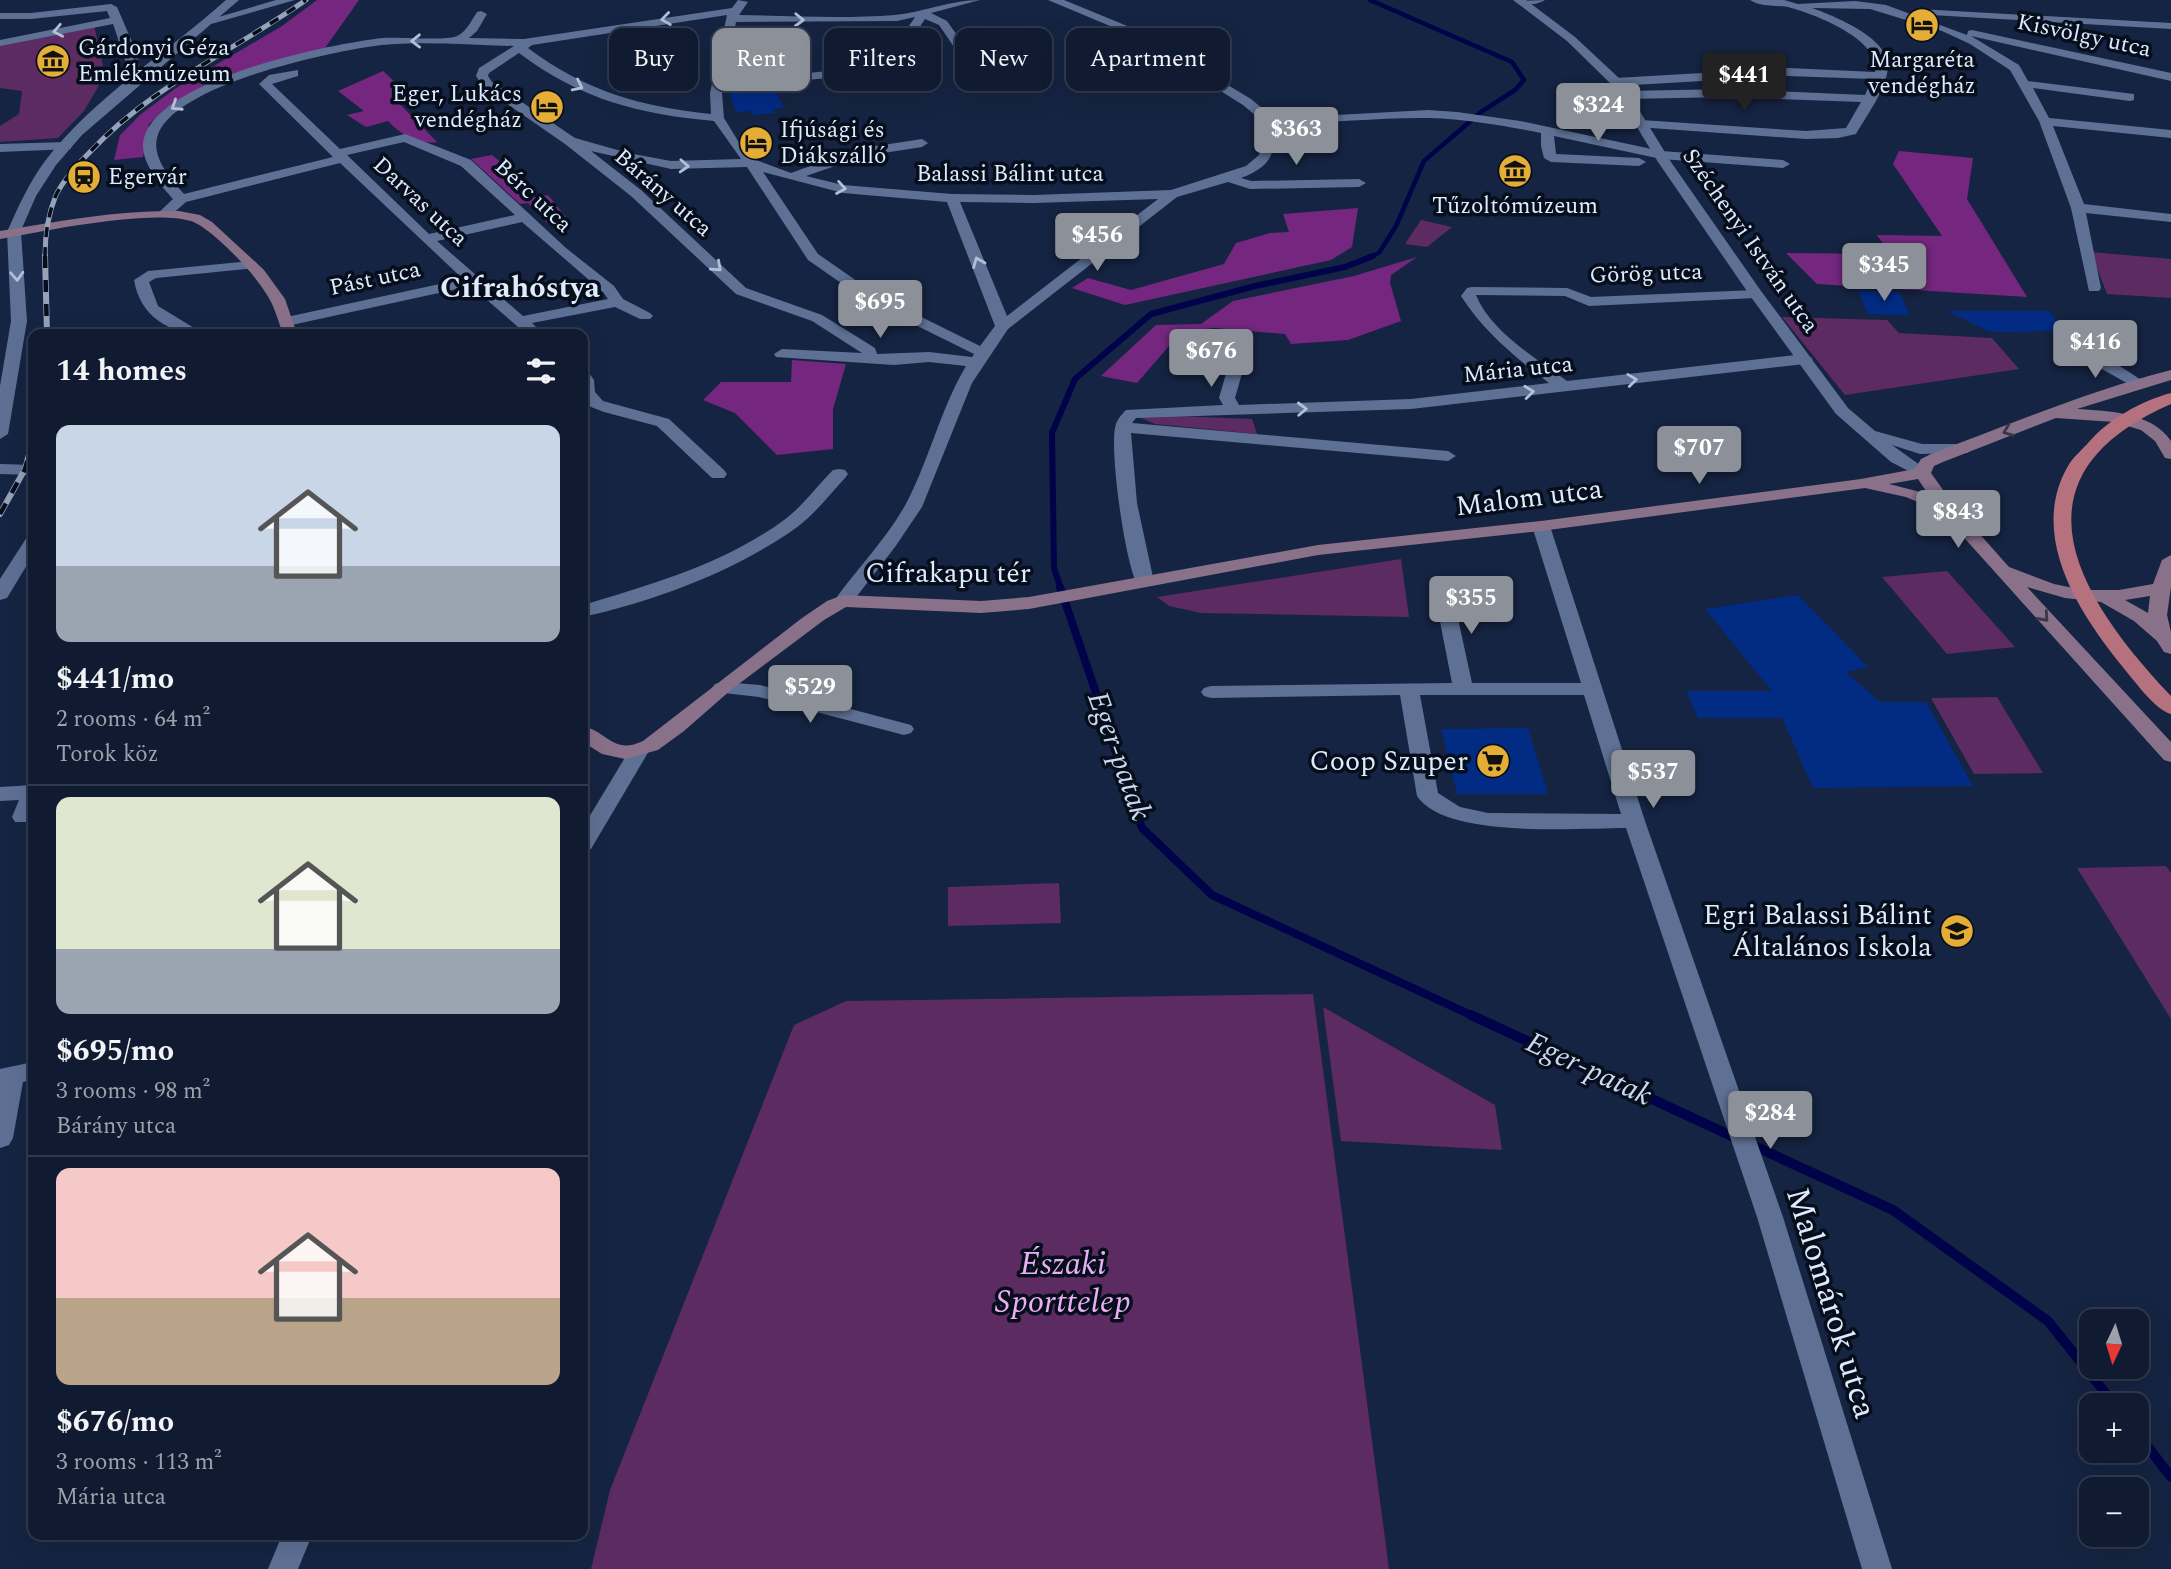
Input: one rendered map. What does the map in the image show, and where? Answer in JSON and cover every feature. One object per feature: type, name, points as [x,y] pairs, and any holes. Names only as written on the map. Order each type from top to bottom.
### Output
[{"type":"main road","points":[[7,234],[164,214],[188,216],[204,222],[277,293],[289,328]]},
{"type":"main road","points":[[2171,375],[2138,383],[1962,449],[1927,463],[1922,473],[1947,508],[1998,566],[2171,755]]},
{"type":"main road","points":[[2171,398],[2137,413],[2105,433],[2079,460],[2064,489],[2060,525],[2068,565],[2093,611],[2145,681],[2171,708]]},
{"type":"main road","points":[[2054,413],[2085,413],[2134,422],[2147,427],[2161,438],[2171,454]]},
{"type":"main road","name":"Malom utca","points":[[1145,582],[1318,550],[1541,526],[1861,484],[1922,473]]},
{"type":"main road","points":[[1861,484],[1910,493],[1947,508]]},
{"type":"main road","points":[[2166,642],[2156,611],[2159,589],[2171,560]]},
{"type":"main road","points":[[1998,566],[2035,584],[2068,595],[2107,598],[2159,589]]},
{"type":"main road","name":"Cifrakapu tér","points":[[843,601],[981,607],[1029,603],[1145,582]]},
{"type":"main road","points":[[2107,598],[2141,617],[2166,642]]},
{"type":"main road","points":[[588,736],[615,752],[639,751],[663,738],[722,688],[825,609],[843,601]]},
{"type":"street","points":[[0,434],[5,368],[19,321],[7,234],[38,184],[66,146],[90,120],[233,0]]},
{"type":"street","points":[[211,21],[289,0]]},
{"type":"street","points":[[730,28],[733,15],[744,0]]},
{"type":"street","points":[[164,214],[181,199],[162,178],[153,156],[150,139],[155,123],[168,110],[208,86],[267,66],[381,42],[458,41],[524,46],[663,19],[733,15],[863,20],[923,14],[974,0]]},
{"type":"street","points":[[1054,0],[1133,32],[1247,103],[1267,119],[1318,120],[1415,114],[1457,116],[1549,131],[1661,155],[1783,164]]},
{"type":"street","points":[[1520,1],[1539,0]]},
{"type":"street","points":[[1756,0],[1977,16],[2171,26]]},
{"type":"street","name":"Széchenyi István utca","points":[[1520,1],[1571,39],[1616,82],[1650,139],[1755,294],[1842,411],[1860,428],[1922,473]]},
{"type":"street","points":[[1977,16],[1922,3],[2171,16]]},
{"type":"street","points":[[0,16],[31,16],[113,4],[116,20],[130,51],[134,72],[141,77]]},
{"type":"street","points":[[1641,124],[1806,135],[1851,131],[1878,76],[1882,62],[1879,54],[1850,29],[1789,4]]},
{"type":"street","points":[[1874,7],[1946,29],[1974,41],[2015,68],[2045,121],[2078,208],[2094,288]]},
{"type":"street","points":[[458,41],[472,29],[481,14]]},
{"type":"street","points":[[810,73],[864,66],[893,51],[923,14]]},
{"type":"street","points":[[923,14],[943,23],[955,40]]},
{"type":"street","points":[[0,43],[116,20]]},
{"type":"street","name":"Kisvölgy utca","points":[[1946,29],[2171,77]]},
{"type":"street","points":[[524,46],[562,78],[625,106],[718,118]]},
{"type":"street","name":"Bárány utca","points":[[524,46],[483,71],[482,76],[488,85],[570,141],[670,222],[741,291],[817,318],[870,352],[868,358]]},
{"type":"street","name":"Darvas utca","points":[[307,71],[273,78],[265,84],[426,239],[529,329]]},
{"type":"street","points":[[1616,82],[1788,72],[1878,76]]},
{"type":"street","points":[[2026,84],[2130,97]]},
{"type":"street","points":[[717,91],[718,118],[813,257],[872,298],[953,340],[976,360]]},
{"type":"street","points":[[1625,95],[1728,93],[1868,99]]},
{"type":"street","name":"Balassi Bálint utca","points":[[751,163],[791,177],[843,189],[952,198],[994,200],[1172,194],[1251,169],[1265,157],[1269,144],[1267,119]]},
{"type":"street","points":[[2045,121],[2171,134]]},
{"type":"street","points":[[1549,131],[1547,146],[1551,158],[1639,162]]},
{"type":"street","name":"Bérc utca","points":[[181,199],[405,138],[467,163],[561,251],[609,289],[617,302],[645,317]]},
{"type":"street","points":[[1650,139],[1769,143]]},
{"type":"street","points":[[570,141],[627,157],[671,165],[751,163]]},
{"type":"street","name":"Balassi Bálint utca","points":[[791,177],[862,152],[922,143]]},
{"type":"street","points":[[0,148],[66,146]]},
{"type":"street","name":"Balassi Bálint utca","points":[[1228,178],[1250,185],[1359,183]]},
{"type":"street","name":"Cifrakapu tér","points":[[843,601],[870,570],[914,506],[976,360],[1003,326],[1172,194]]},
{"type":"street","points":[[952,198],[1003,326]]},
{"type":"street","points":[[2078,208],[2171,218]]},
{"type":"street","points":[[426,239],[526,217]]},
{"type":"street","points":[[185,329],[167,321],[148,307],[141,280],[153,274],[251,265]]},
{"type":"street","name":"Pást utca","points":[[289,328],[473,281]]},
{"type":"street","name":"Görög utca","points":[[1564,388],[1503,340],[1478,314],[1468,296],[1472,291],[1567,292],[1589,302],[1755,294]]},
{"type":"street","points":[[520,321],[617,302]]},
{"type":"street","points":[[0,321],[19,321]]},
{"type":"street","points":[[2076,344],[2092,357],[2138,383]]},
{"type":"street","points":[[782,354],[894,360],[976,360]]},
{"type":"street","name":"Mária utca","points":[[1128,420],[1234,411],[1411,404],[1805,359]]},
{"type":"street","points":[[1234,411],[1227,398],[1237,363]]},
{"type":"street","points":[[588,394],[597,404],[663,422],[718,474]]},
{"type":"street","points":[[1145,582],[1138,556],[1124,459],[1128,420],[1448,456]]},
{"type":"street","points":[[1860,428],[1920,449],[1962,449]]},
{"type":"street","points":[[0,469],[28,470]]},
{"type":"street","points":[[588,610],[678,583],[732,559],[792,523],[839,474]]},
{"type":"street","name":"Malomárok utca","points":[[1541,526],[1634,821],[1767,1211],[1877,1569]]},
{"type":"street","points":[[0,594],[28,549]]},
{"type":"street","points":[[1443,591],[1463,689]]},
{"type":"street","points":[[722,688],[760,691],[904,729]]},
{"type":"street","points":[[1409,689],[1428,796],[1453,812],[1488,820],[1634,821]]},
{"type":"street","points":[[1211,692],[1591,689]]},
{"type":"street","points":[[588,836],[639,751]]},
{"type":"street","points":[[0,794],[28,792]]},
{"type":"street","points":[[23,817],[28,804]]},
{"type":"street","points":[[0,1138],[15,1074]]},
{"type":"street","points":[[282,1569],[295,1540]]},
{"type":"green space","points":[[94,25],[105,75],[84,111],[58,138],[0,142],[0,126],[19,114],[22,91],[0,88],[0,44]]},
{"type":"green space","points":[[1421,220],[1452,227],[1427,247],[1405,244]]},
{"type":"green space","points":[[2091,252],[2171,259],[2171,298],[2107,294]]},
{"type":"green space","points":[[1782,317],[1887,320],[1899,333],[1992,338],[2019,369],[1845,395]]},
{"type":"green space","points":[[1151,415],[1252,419],[1257,434],[1155,424],[1141,418]]},
{"type":"green space","points":[[1401,559],[1409,617],[1201,613],[1169,606],[1157,597]]},
{"type":"green space","points":[[1947,571],[2015,647],[1947,654],[1882,577]]},
{"type":"green space","points":[[1997,697],[2043,773],[1974,774],[1931,698]]},
{"type":"green space","points":[[2166,866],[2171,873],[2171,1019],[2077,868]]},
{"type":"green space","points":[[1059,883],[1061,923],[948,926],[948,887]]},
{"type":"green space","name":"Északi Sporttelep","points":[[1313,994],[1389,1569],[591,1569],[610,1490],[794,1025],[846,1001]]},
{"type":"green space","points":[[1323,1007],[1495,1105],[1502,1150],[1341,1141]]},
{"type":"shaded area","points":[[317,0],[359,0],[325,48],[203,86],[164,110],[149,124],[143,157],[114,160],[120,135],[141,114],[176,88],[282,26]]},
{"type":"shaded area","points":[[383,71],[396,83],[396,100],[437,142],[410,138],[388,121],[366,127],[347,115],[364,111],[338,91]]},
{"type":"shaded area","points":[[1899,151],[1973,158],[1967,199],[2027,297],[1817,284],[1786,253],[1890,254],[1877,235],[1942,236],[1893,164]]},
{"type":"shaded area","points":[[492,155],[531,187],[518,191],[525,199],[548,195],[570,222],[550,226],[528,203],[520,204],[471,159]]},
{"type":"shaded area","points":[[1358,208],[1352,247],[1331,260],[1125,305],[1072,288],[1088,278],[1131,290],[1224,264],[1236,243],[1270,233],[1289,232],[1283,214]]},
{"type":"shaded area","points":[[1417,257],[1391,275],[1390,283],[1401,321],[1348,340],[1291,344],[1285,334],[1215,328],[1182,331],[1137,383],[1101,376],[1156,325],[1201,324],[1233,301],[1354,276]]},
{"type":"shaded area","points":[[792,360],[846,364],[833,409],[833,449],[777,455],[735,413],[703,400],[721,382],[791,382]]},
{"type":"building","points":[[776,91],[784,108],[773,109],[775,113],[753,115],[751,111],[736,112],[729,92]]},
{"type":"building","points":[[1858,291],[1899,292],[1910,315],[1868,314]]},
{"type":"building","points":[[1947,311],[2049,311],[2065,331],[1990,332]]},
{"type":"building","points":[[1798,595],[1868,667],[1846,672],[1880,702],[1926,702],[1973,786],[1813,788],[1782,718],[1698,718],[1686,691],[1772,691],[1705,609]]},
{"type":"building","name":"Coop Szuper","points":[[1528,728],[1548,794],[1457,794],[1441,729]]},
{"type":"waterway","name":"Eger-patak","points":[[1368,257],[1379,253],[1396,226],[1424,161],[1481,112],[1515,90],[1524,80],[1512,62],[1370,0]]},
{"type":"waterway","name":"Eger-patak","points":[[1061,589],[1054,568],[1052,433],[1075,379],[1151,314],[1255,286],[1345,267],[1373,256]]},
{"type":"waterway","name":"Eger-patak","points":[[1060,587],[1142,828],[1212,895],[1475,1017]]},
{"type":"waterway","name":"Eger-patak","points":[[1471,1015],[1738,1139]]},
{"type":"waterway","name":"Eger-patak","points":[[1750,1144],[1893,1210],[2048,1321],[2105,1393]]},
{"type":"waterway","name":"Eger-patak","points":[[2149,1449],[2171,1477]]},
{"type":"railway","points":[[45,257],[48,226],[56,195],[75,167],[89,153],[138,108],[306,0]]},
{"type":"railway","points":[[45,257],[47,329]]},
{"type":"railway","points":[[0,514],[25,469],[28,458]]},
{"type":"place","name":"Margaréta vendégház","points":[[1922,25]]},
{"type":"place","name":"Gárdonyi Géza Emlékmúzeum","points":[[53,61]]},
{"type":"place","name":"Eger, Lukács vendégház","points":[[547,107]]},
{"type":"place","name":"Ifjúsági és Diákszálló","points":[[756,143]]},
{"type":"place","name":"Tűzoltómúzeum","points":[[1515,171]]},
{"type":"place","name":"Egervár","points":[[84,177]]},
{"type":"place","name":"Coop Szuper","points":[[1493,761]]},
{"type":"place","name":"Egri Balassi Bálint Általános Iskola","points":[[1957,931]]},
{"type":"district","name":"Cifrahóstya","points":[[520,288]]}]
